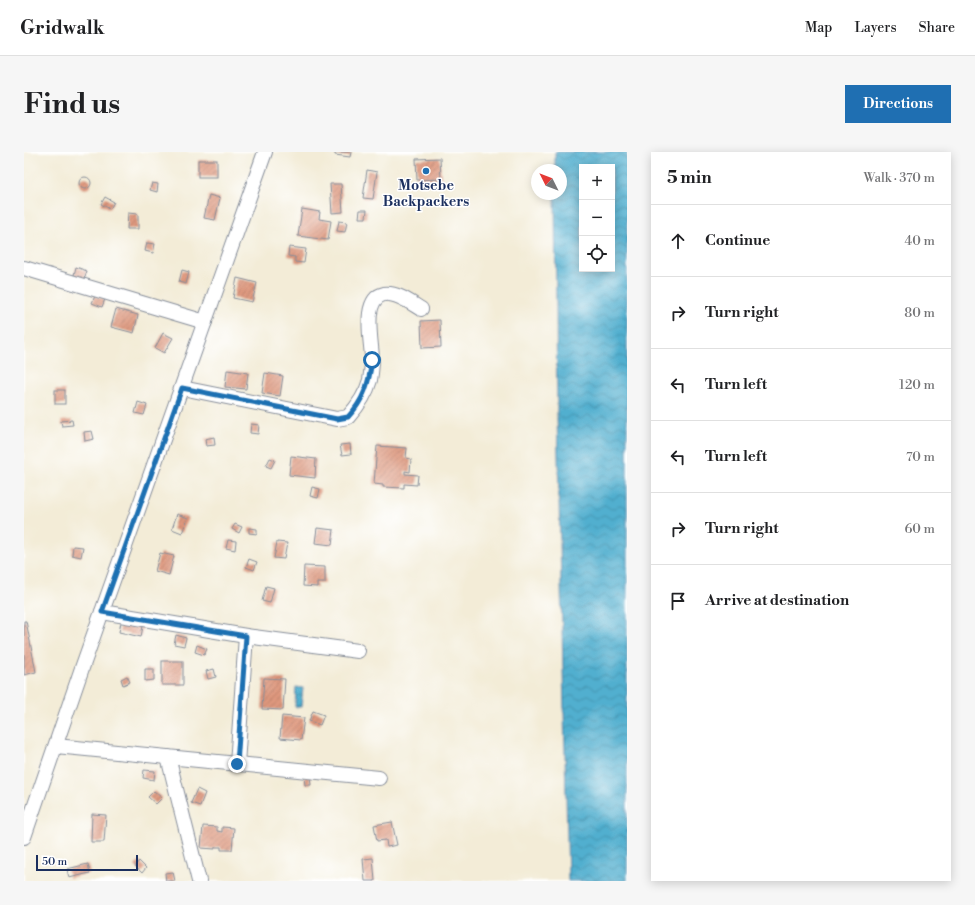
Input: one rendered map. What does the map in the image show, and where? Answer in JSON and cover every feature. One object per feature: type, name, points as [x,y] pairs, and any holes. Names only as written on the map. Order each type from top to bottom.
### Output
[{"type":"street","points":[[24,837],[265,152]]},
{"type":"street","points":[[24,268],[205,322]]},
{"type":"street","points":[[182,388],[337,419],[348,417],[364,396],[370,380],[372,360],[369,320],[370,308],[376,299],[384,294],[393,296],[421,309]]},
{"type":"street","points":[[102,612],[246,636],[358,651]]},
{"type":"street","points":[[237,764],[246,636]]},
{"type":"street","points":[[56,746],[379,778]]},
{"type":"street","points":[[168,757],[199,881]]},
{"type":"water","points":[[555,152],[627,152],[627,881],[568,881],[557,416],[555,200],[567,200],[567,164],[555,164]]},
{"type":"water","points":[[296,687],[303,688],[301,707],[295,707]]},
{"type":"building","points":[[335,152],[351,152],[350,157],[335,155]]},
{"type":"building","points":[[440,158],[441,179],[417,180],[416,159]]},
{"type":"building","points":[[198,160],[217,160],[217,177],[198,177]]},
{"type":"building","points":[[367,170],[377,172],[373,199],[363,198]]},
{"type":"building","points":[[87,177],[90,178],[90,188],[83,189],[80,188],[79,181],[80,178]]},
{"type":"building","points":[[152,183],[158,184],[157,192],[150,190]]},
{"type":"building","points":[[330,184],[341,184],[343,212],[332,213]]},
{"type":"building","points":[[209,195],[220,198],[215,220],[204,218]]},
{"type":"building","points":[[105,197],[114,202],[110,209],[101,204]]},
{"type":"building","points":[[302,209],[320,212],[319,219],[331,221],[328,240],[298,236]]},
{"type":"building","points":[[360,210],[367,210],[366,218],[359,218]]},
{"type":"building","points":[[128,213],[138,214],[138,229],[127,229]]},
{"type":"building","points":[[339,221],[347,222],[345,232],[337,231]]},
{"type":"building","points":[[147,243],[155,244],[153,253],[145,251]]},
{"type":"building","points":[[289,247],[306,249],[304,263],[295,262],[295,257],[288,256]]},
{"type":"building","points":[[76,267],[87,271],[84,279],[74,275]]},
{"type":"building","points":[[182,270],[189,272],[186,284],[179,282]]},
{"type":"building","points":[[237,278],[257,283],[252,302],[233,298]]},
{"type":"building","points":[[95,296],[105,299],[102,307],[92,303]]},
{"type":"building","points":[[116,309],[138,315],[134,333],[111,327]]},
{"type":"building","points":[[440,320],[441,347],[422,348],[421,321]]},
{"type":"building","points":[[163,333],[173,338],[164,353],[155,348]]},
{"type":"building","points":[[227,370],[248,373],[246,389],[225,387]]},
{"type":"building","points":[[265,373],[283,376],[280,396],[262,393]]},
{"type":"building","points":[[55,390],[65,390],[65,404],[55,404]]},
{"type":"building","points":[[138,402],[147,405],[144,415],[135,413]]},
{"type":"building","points":[[72,420],[73,425],[62,426],[61,421]]},
{"type":"building","points":[[251,424],[259,425],[258,434],[250,433]]},
{"type":"building","points":[[92,431],[94,439],[85,441],[84,432]]},
{"type":"building","points":[[214,437],[215,445],[206,446],[205,439]]},
{"type":"building","points":[[350,444],[351,454],[342,455],[340,445]]},
{"type":"building","points":[[377,446],[407,448],[406,458],[411,459],[410,472],[405,471],[405,474],[418,475],[417,485],[404,484],[404,488],[383,487],[383,485],[374,484]]},
{"type":"building","points":[[291,456],[316,459],[315,478],[289,475]]},
{"type":"building","points":[[270,458],[275,460],[271,468],[266,466]]},
{"type":"building","points":[[312,487],[320,489],[318,498],[310,496]]},
{"type":"building","points":[[177,514],[188,518],[182,533],[172,529]]},
{"type":"building","points":[[235,524],[242,527],[239,533],[232,529]]},
{"type":"building","points":[[249,528],[257,529],[257,534],[249,533]]},
{"type":"building","points":[[317,528],[334,530],[332,545],[315,543]]},
{"type":"building","points":[[228,540],[236,541],[235,550],[226,548]]},
{"type":"building","points":[[277,542],[287,543],[284,559],[274,558]]},
{"type":"building","points":[[73,546],[83,547],[81,557],[72,555]]},
{"type":"building","points":[[160,553],[174,556],[169,575],[155,571]]},
{"type":"building","points":[[249,559],[257,562],[254,570],[246,567]]},
{"type":"building","points":[[304,566],[325,567],[325,583],[317,583],[317,587],[303,586]]},
{"type":"building","points":[[266,586],[274,588],[270,603],[262,601]]},
{"type":"building","points":[[24,621],[26,621],[36,672],[24,675]]},
{"type":"building","points":[[121,622],[143,626],[141,637],[119,632]]},
{"type":"building","points":[[176,635],[186,638],[184,646],[174,644]]},
{"type":"building","points":[[197,645],[207,649],[204,655],[195,652]]},
{"type":"building","points":[[162,661],[183,661],[183,685],[162,685]]},
{"type":"building","points":[[145,669],[154,669],[154,680],[145,681]]},
{"type":"building","points":[[214,669],[216,677],[208,679],[206,671]]},
{"type":"building","points":[[127,676],[130,682],[123,685],[121,679]]},
{"type":"building","points":[[264,678],[285,679],[283,710],[262,709]]},
{"type":"building","points":[[313,711],[324,715],[320,725],[309,721]]},
{"type":"building","points":[[282,716],[304,718],[301,740],[280,738]]},
{"type":"building","points":[[144,770],[155,771],[154,780],[143,778]]},
{"type":"building","points":[[310,776],[311,785],[305,785],[304,777]]},
{"type":"building","points":[[197,789],[205,793],[200,806],[191,803]]},
{"type":"building","points":[[154,791],[162,798],[156,804],[148,797]]},
{"type":"building","points":[[92,814],[106,815],[104,842],[91,842]]},
{"type":"building","points":[[392,822],[397,845],[387,847],[386,840],[377,841],[374,825]]},
{"type":"building","points":[[203,826],[217,827],[217,831],[222,832],[222,827],[234,828],[232,850],[221,850],[221,847],[215,847],[215,849],[201,848]]},
{"type":"building","points":[[373,858],[375,881],[365,881],[363,859]]},
{"type":"building","points":[[139,861],[146,868],[142,873],[135,866]]},
{"type":"building","points":[[88,864],[90,873],[69,878],[67,869]]},
{"type":"building","points":[[173,872],[175,881],[166,881],[165,873]]},
{"type":"place","name":"Motsebe Backpackers","points":[[426,171]]},
{"type":"route","points":[[237,764],[246,636],[102,612],[182,388],[337,419],[348,417],[364,396],[370,380],[372,360]]}]
